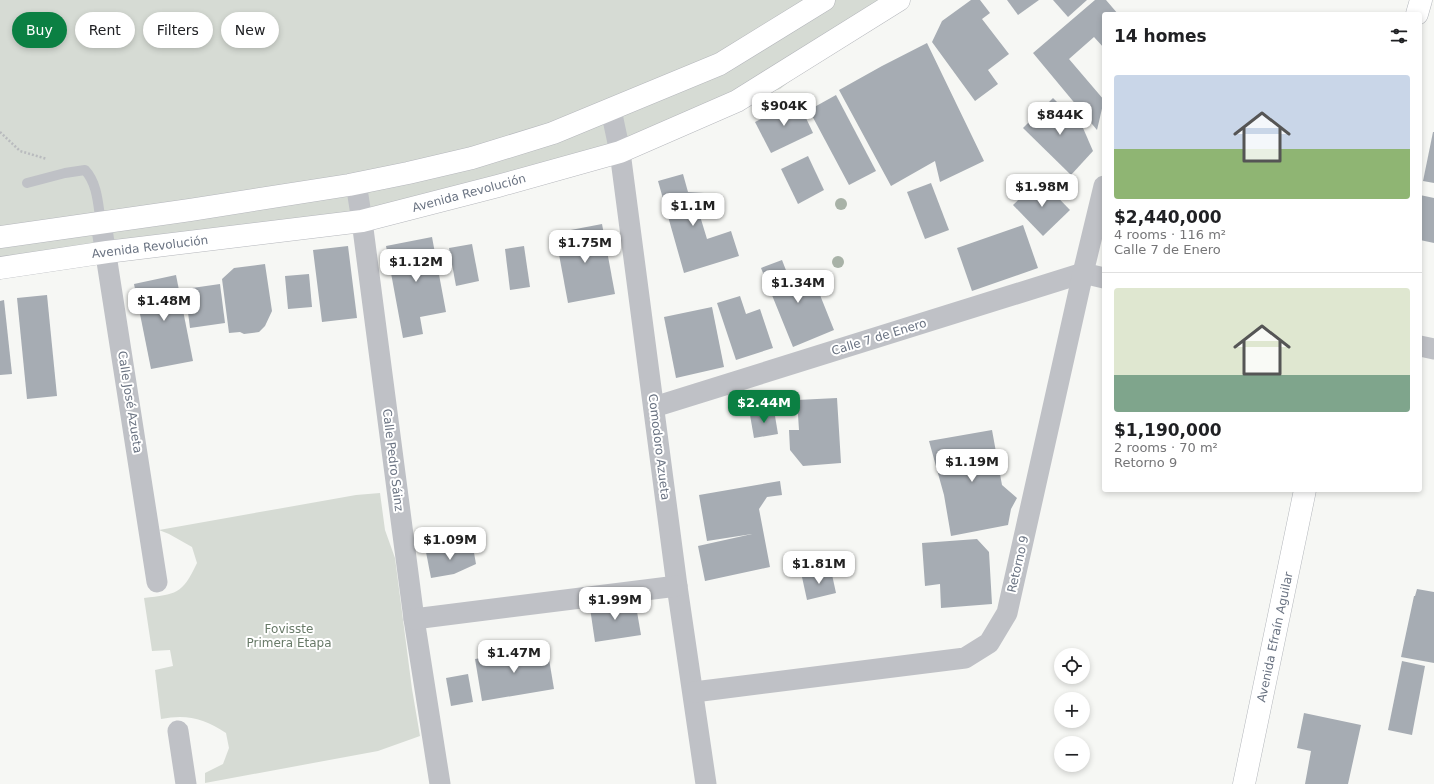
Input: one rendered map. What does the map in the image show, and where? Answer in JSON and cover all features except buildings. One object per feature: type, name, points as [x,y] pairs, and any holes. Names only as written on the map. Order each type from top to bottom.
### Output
[{"type":"main road","points":[[0,237],[190,210],[356,183],[472,158],[553,133],[720,64],[824,0]]},
{"type":"main road","points":[[1418,12],[1421,0]]},
{"type":"main road","name":"Avenida Revolución","points":[[0,268],[106,252],[362,221],[498,186],[620,152],[737,101],[893,2]]},
{"type":"main road","name":"Avenida Efraín Aguilar","points":[[1244,784],[1305,492]]},
{"type":"street","name":"Comodoro Azueta","points":[[611,110],[620,152],[677,586],[694,692],[706,784]]},
{"type":"street","name":"Calle Pedro Sáinz","points":[[356,183],[414,619],[440,784]]},
{"type":"street","name":"Retorno 9","points":[[694,692],[965,658],[989,643],[1007,613],[1102,194]]},
{"type":"street","name":"Calle José Azueta","points":[[101,223],[157,582]]},
{"type":"street","name":"Calle 7 de Enero","points":[[654,407],[1083,273]]},
{"type":"street","points":[[1083,273],[1102,278]]},
{"type":"street","points":[[1422,346],[1434,349]]},
{"type":"street","points":[[414,619],[677,586]]},
{"type":"street","points":[[178,730],[186,784]]},
{"type":"lane","points":[[27,183],[65,173],[85,170],[92,178],[95,186],[101,223]]},
{"type":"path","points":[[0,132],[20,151],[76,165],[85,170]]},
{"type":"green space","points":[[0,0],[892,0],[780,89],[446,206],[0,275]]},
{"type":"green space","name":"Fovisste Primera Etapa","points":[[380,493],[385,530],[395,558],[412,689],[420,736],[378,751],[205,783],[205,773],[223,764],[229,748],[226,733],[195,718],[179,717],[161,719],[155,670],[173,666],[170,650],[152,651],[144,598],[171,594],[177,591],[192,574],[197,563],[192,547],[159,530],[356,495]]}]
